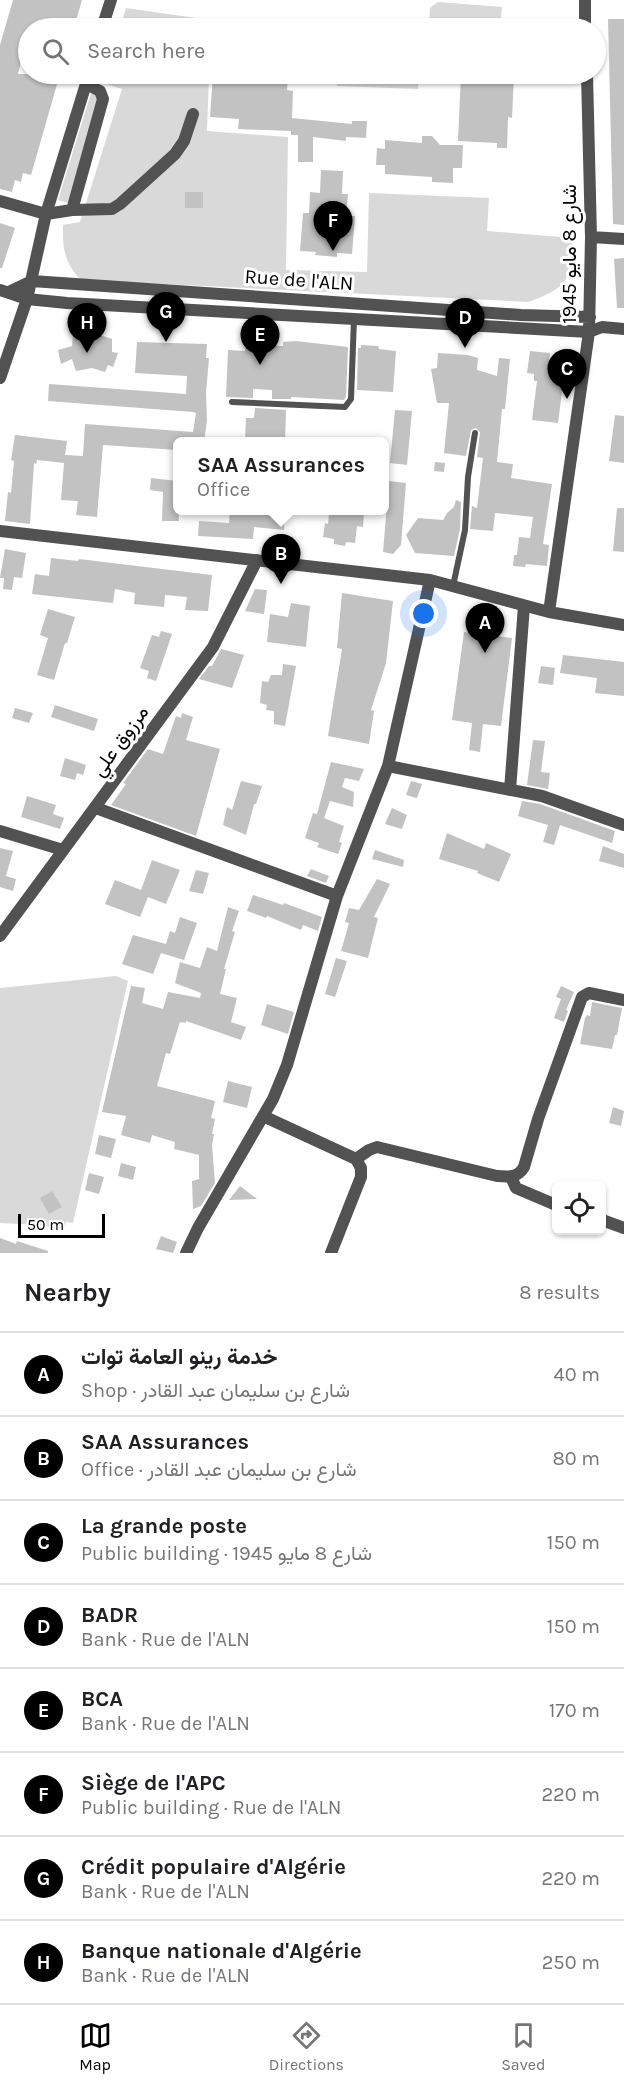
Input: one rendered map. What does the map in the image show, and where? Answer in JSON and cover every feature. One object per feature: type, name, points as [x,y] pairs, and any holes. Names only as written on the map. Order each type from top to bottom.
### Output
[{"type":"street","points":[[105,18],[111,0]]},
{"type":"street","points":[[585,0],[585,18]]},
{"type":"street","points":[[1,375],[32,281],[46,214],[86,84]]},
{"type":"street","points":[[72,210],[103,99],[100,91],[93,84]]},
{"type":"street","name":"شارع 8 مايو 1945","points":[[549,612],[589,332],[591,237],[587,84]]},
{"type":"street","points":[[0,201],[46,214],[72,210],[112,209],[175,154],[184,141],[193,114]]},
{"type":"street","points":[[591,237],[624,239]]},
{"type":"street","name":"Rue de l'ALN","points":[[4,291],[32,281],[521,315],[590,317]]},
{"type":"street","name":"Rue de l'ALN","points":[[4,291],[27,298],[67,303],[589,332]]},
{"type":"street","points":[[290,299],[290,316]]},
{"type":"street","points":[[590,317],[602,327]]},
{"type":"street","points":[[589,332],[602,327],[624,329]]},
{"type":"street","points":[[0,531],[430,580],[549,612],[624,625]]},
{"type":"street","name":"مرزوق علي","points":[[0,936],[213,647],[257,560]]},
{"type":"street","points":[[186,1253],[263,1116],[287,1065],[337,896],[388,766],[430,580]]},
{"type":"street","points":[[510,790],[524,606]]},
{"type":"street","points":[[388,766],[542,796],[624,825]]},
{"type":"street","points":[[96,808],[337,896]]},
{"type":"street","points":[[0,831],[63,850]]},
{"type":"street","points":[[356,1159],[369,1150],[380,1148],[497,1176],[511,1177],[519,1174],[524,1167],[582,997],[589,993],[624,1000]]},
{"type":"street","points":[[263,1116],[356,1159],[361,1168],[360,1177],[331,1253]]},
{"type":"street","points":[[511,1177],[516,1188],[552,1203]]},
{"type":"street","points":[[606,1221],[624,1228]]},
{"type":"lane","points":[[232,402],[345,407],[351,399],[354,319]]},
{"type":"lane","points":[[453,587],[465,530],[468,477],[475,433]]},
{"type":"shaded area","points":[[438,2],[502,7],[501,18],[430,18],[430,8]]},
{"type":"shaded area","points":[[126,8],[196,18],[123,18]]},
{"type":"shaded area","points":[[106,84],[209,84],[207,131],[288,137],[286,270],[367,272],[369,193],[489,198],[487,231],[574,238],[569,273],[560,286],[552,292],[528,302],[81,280],[68,262],[63,241],[63,225],[80,222],[122,89]]},
{"type":"shaded area","points":[[337,84],[418,84],[418,89],[337,86]]},
{"type":"shaded area","points":[[91,93],[100,96],[68,203],[58,200]]},
{"type":"shaded area","points":[[116,976],[128,981],[73,1223],[66,1222],[64,1230],[42,1225],[0,1223],[0,988]]},
{"type":"building","points":[[13,0],[82,0],[77,18],[18,18],[18,84],[57,84],[31,175],[23,173],[21,182],[15,180],[12,192],[0,189],[0,45]]},
{"type":"building","points":[[608,19],[624,19],[624,225],[613,224]]},
{"type":"building","points":[[212,84],[287,84],[287,90],[293,91],[292,118],[352,124],[352,121],[367,121],[366,138],[346,137],[346,141],[313,137],[313,162],[298,162],[298,135],[291,135],[291,131],[238,129],[239,119],[210,117]]},
{"type":"building","points":[[461,84],[514,84],[512,118],[508,117],[507,148],[497,148],[497,143],[458,141]]},
{"type":"building","points":[[422,136],[432,136],[440,145],[463,145],[462,168],[453,168],[453,183],[432,182],[432,177],[385,174],[385,165],[376,165],[377,148],[385,149],[385,140],[422,143]]},
{"type":"building","points":[[321,170],[343,171],[342,194],[348,194],[346,216],[355,216],[352,254],[337,253],[337,257],[300,251],[303,213],[309,213],[310,192],[320,193]]},
{"type":"building","points":[[185,192],[203,192],[203,208],[185,208]]},
{"type":"building","points":[[0,223],[15,228],[2,268],[0,268]]},
{"type":"building","points":[[624,258],[624,308],[617,308],[614,259]]},
{"type":"building","points":[[97,334],[112,339],[112,352],[118,353],[113,367],[108,365],[105,372],[92,368],[76,371],[72,359],[61,364],[58,350],[72,346],[73,336]]},
{"type":"building","points":[[296,341],[348,347],[344,400],[291,397],[291,399],[272,399],[272,390],[253,389],[253,398],[226,397],[228,350],[245,351],[246,344],[283,346],[283,342]]},
{"type":"building","points":[[137,342],[207,344],[206,358],[209,358],[205,437],[173,437],[173,450],[103,445],[97,517],[76,515],[78,501],[61,500],[64,463],[37,460],[36,464],[34,463],[30,524],[5,521],[8,492],[11,493],[14,461],[11,460],[15,435],[67,441],[65,455],[83,456],[85,424],[193,432],[196,413],[193,412],[48,401],[49,384],[186,394],[187,376],[135,373]]},
{"type":"building","points":[[361,345],[378,346],[379,349],[396,351],[393,392],[357,390],[358,348],[361,348]]},
{"type":"building","points":[[530,351],[550,353],[548,366],[565,369],[558,423],[532,420],[537,381],[534,381],[534,374],[527,373]]},
{"type":"building","points":[[438,353],[478,358],[477,370],[497,376],[499,358],[510,359],[497,462],[513,464],[511,478],[552,484],[543,544],[549,545],[547,566],[526,564],[525,567],[513,566],[519,537],[530,538],[533,517],[495,513],[493,531],[470,529],[472,506],[477,508],[483,458],[477,457],[480,432],[476,428],[471,430],[466,456],[444,453],[449,403],[437,403],[431,369],[437,368]]},
{"type":"building","points":[[255,408],[286,410],[285,437],[245,437],[246,418],[254,418]]},
{"type":"building","points":[[395,410],[412,411],[407,465],[390,463]]},
{"type":"building","points":[[615,415],[624,416],[624,463],[609,461]]},
{"type":"building","points":[[435,462],[445,463],[444,472],[434,471]]},
{"type":"building","points":[[151,478],[173,481],[173,515],[179,515],[179,521],[162,521],[163,492],[150,490]]},
{"type":"building","points":[[389,481],[406,483],[401,545],[393,554],[383,552],[386,515],[389,515]]},
{"type":"building","points":[[456,500],[461,502],[460,529],[454,556],[415,553],[406,535],[418,518],[443,520],[454,507]]},
{"type":"building","points":[[617,508],[624,508],[624,552],[613,551]]},
{"type":"building","points":[[230,515],[285,515],[284,530],[254,527],[253,539],[198,536],[199,521],[229,523]]},
{"type":"building","points":[[329,515],[364,515],[363,527],[357,526],[355,543],[346,542],[345,546],[334,544],[334,539],[323,537],[325,523],[328,524]]},
{"type":"building","points":[[5,549],[26,553],[22,578],[14,577],[12,590],[3,589],[4,578],[0,578]]},
{"type":"building","points":[[51,558],[78,561],[79,559],[212,575],[208,611],[185,610],[187,597],[165,595],[164,607],[134,604],[135,593],[115,589],[113,603],[32,594],[35,574],[49,576]]},
{"type":"building","points":[[255,589],[267,590],[264,614],[245,611]]},
{"type":"building","points":[[342,593],[393,601],[386,663],[371,710],[374,711],[369,744],[328,736],[342,649],[337,648]]},
{"type":"building","points":[[291,603],[310,606],[306,647],[267,642],[270,614],[288,617]]},
{"type":"building","points":[[48,609],[75,617],[54,680],[37,675],[48,638],[40,635]]},
{"type":"building","points":[[161,631],[172,634],[156,681],[147,678],[149,671],[140,668],[152,635],[159,637]]},
{"type":"building","points":[[464,632],[512,638],[501,726],[483,724],[480,752],[469,750],[472,723],[452,720]]},
{"type":"building","points":[[221,649],[244,655],[232,688],[199,679],[209,666],[212,666]]},
{"type":"building","points":[[563,655],[624,662],[624,696],[595,693],[597,678],[560,673]]},
{"type":"building","points":[[283,664],[296,666],[285,726],[274,724],[274,711],[266,710],[267,705],[260,703],[262,681],[268,682],[271,675],[282,675]]},
{"type":"building","points":[[541,666],[555,668],[553,685],[538,683]]},
{"type":"building","points":[[55,705],[98,719],[94,731],[51,717]]},
{"type":"building","points":[[15,708],[33,713],[29,723],[12,718]]},
{"type":"building","points":[[182,713],[193,717],[186,740],[220,749],[196,836],[111,805],[126,784],[123,783],[148,749],[163,754],[176,716],[181,718]]},
{"type":"building","points":[[533,740],[545,741],[541,772],[550,773],[548,789],[527,785]]},
{"type":"building","points":[[65,758],[86,765],[83,775],[77,773],[75,780],[60,776]]},
{"type":"building","points":[[331,762],[364,769],[359,781],[345,778],[342,787],[354,792],[353,807],[330,801],[324,818],[344,826],[338,854],[317,847],[319,843],[305,838],[313,813],[317,814]]},
{"type":"building","points":[[241,781],[262,786],[256,804],[254,804],[246,835],[223,825],[227,807],[232,810]]},
{"type":"building","points":[[411,781],[422,784],[417,798],[406,795]]},
{"type":"building","points":[[27,796],[56,805],[53,814],[64,818],[60,829],[21,817]]},
{"type":"building","points":[[522,801],[540,804],[615,831],[612,843],[560,825],[554,845],[543,842],[548,825],[518,816]]},
{"type":"building","points":[[392,808],[407,815],[402,829],[385,824]]},
{"type":"building","points":[[447,833],[484,849],[486,843],[511,854],[499,882],[477,873],[478,871],[439,859]]},
{"type":"building","points":[[603,846],[624,854],[624,868],[599,861]]},
{"type":"building","points":[[0,848],[13,851],[6,876],[16,879],[13,891],[0,887]]},
{"type":"building","points":[[375,850],[404,860],[403,867],[372,859]]},
{"type":"building","points":[[152,860],[180,870],[166,904],[148,897],[140,917],[105,904],[115,880],[141,890]]},
{"type":"building","points":[[311,869],[329,876],[326,883],[307,876]]},
{"type":"building","points":[[196,870],[209,873],[203,894],[189,891]]},
{"type":"building","points":[[377,879],[390,884],[374,917],[378,918],[368,958],[341,951],[349,923],[345,922],[349,908],[359,910]]},
{"type":"building","points":[[253,895],[322,917],[318,931],[303,925],[301,930],[267,916],[266,918],[247,911]]},
{"type":"building","points":[[228,907],[239,911],[232,931],[235,932],[224,969],[226,969],[220,994],[237,998],[231,1022],[246,1027],[241,1040],[186,1021],[186,1023],[180,1022],[170,1054],[166,1053],[157,1086],[215,1101],[211,1118],[215,1119],[212,1145],[215,1183],[201,1206],[193,1209],[192,1181],[199,1179],[199,1155],[174,1149],[175,1142],[152,1135],[150,1143],[121,1135],[126,1116],[102,1112],[131,986],[145,988],[142,1003],[163,1009],[168,992],[200,998],[201,993],[175,983],[180,962],[200,968],[207,947],[217,951]]},
{"type":"building","points":[[180,917],[197,923],[184,960],[161,953],[153,974],[122,964],[133,935],[166,944],[170,931],[175,933]]},
{"type":"building","points":[[336,958],[347,961],[335,997],[325,994]]},
{"type":"building","points":[[561,986],[574,992],[566,1010],[568,1011],[564,1022],[554,1018],[561,999],[556,997]]},
{"type":"building","points":[[592,1002],[622,1008],[612,1049],[580,1044],[585,1018],[587,1015],[590,1016]]},
{"type":"building","points":[[267,1004],[294,1012],[288,1034],[261,1025]]},
{"type":"building","points":[[228,1081],[252,1087],[247,1108],[223,1102]]},
{"type":"building","points":[[613,1107],[624,1111],[621,1126],[609,1123]]},
{"type":"building","points":[[99,1135],[116,1139],[111,1158],[95,1154]]},
{"type":"building","points":[[121,1163],[136,1167],[133,1180],[118,1176]]},
{"type":"building","points":[[89,1173],[104,1177],[99,1194],[85,1190]]},
{"type":"building","points":[[240,1186],[257,1199],[229,1200]]},
{"type":"building","points":[[52,1191],[62,1207],[49,1214],[40,1198]]},
{"type":"building","points":[[161,1236],[177,1242],[173,1253],[156,1249]]},
{"type":"building","points":[[0,1238],[16,1244],[17,1241],[48,1251],[48,1253],[0,1253]]},
{"type":"place","name":"Siège de l'APC","points":[[333,251]]},
{"type":"place","name":"Crédit populaire d'Algérie","points":[[166,342]]},
{"type":"place","name":"BADR","points":[[465,348]]},
{"type":"place","name":"Banque nationale d'Algérie","points":[[87,353]]},
{"type":"place","name":"BCA","points":[[260,365]]},
{"type":"place","name":"La grande poste","points":[[567,399]]},
{"type":"place","name":"SAA Assurances","points":[[281,584]]},
{"type":"place","name":"خدمة رينو العامة توات","points":[[485,653]]}]
